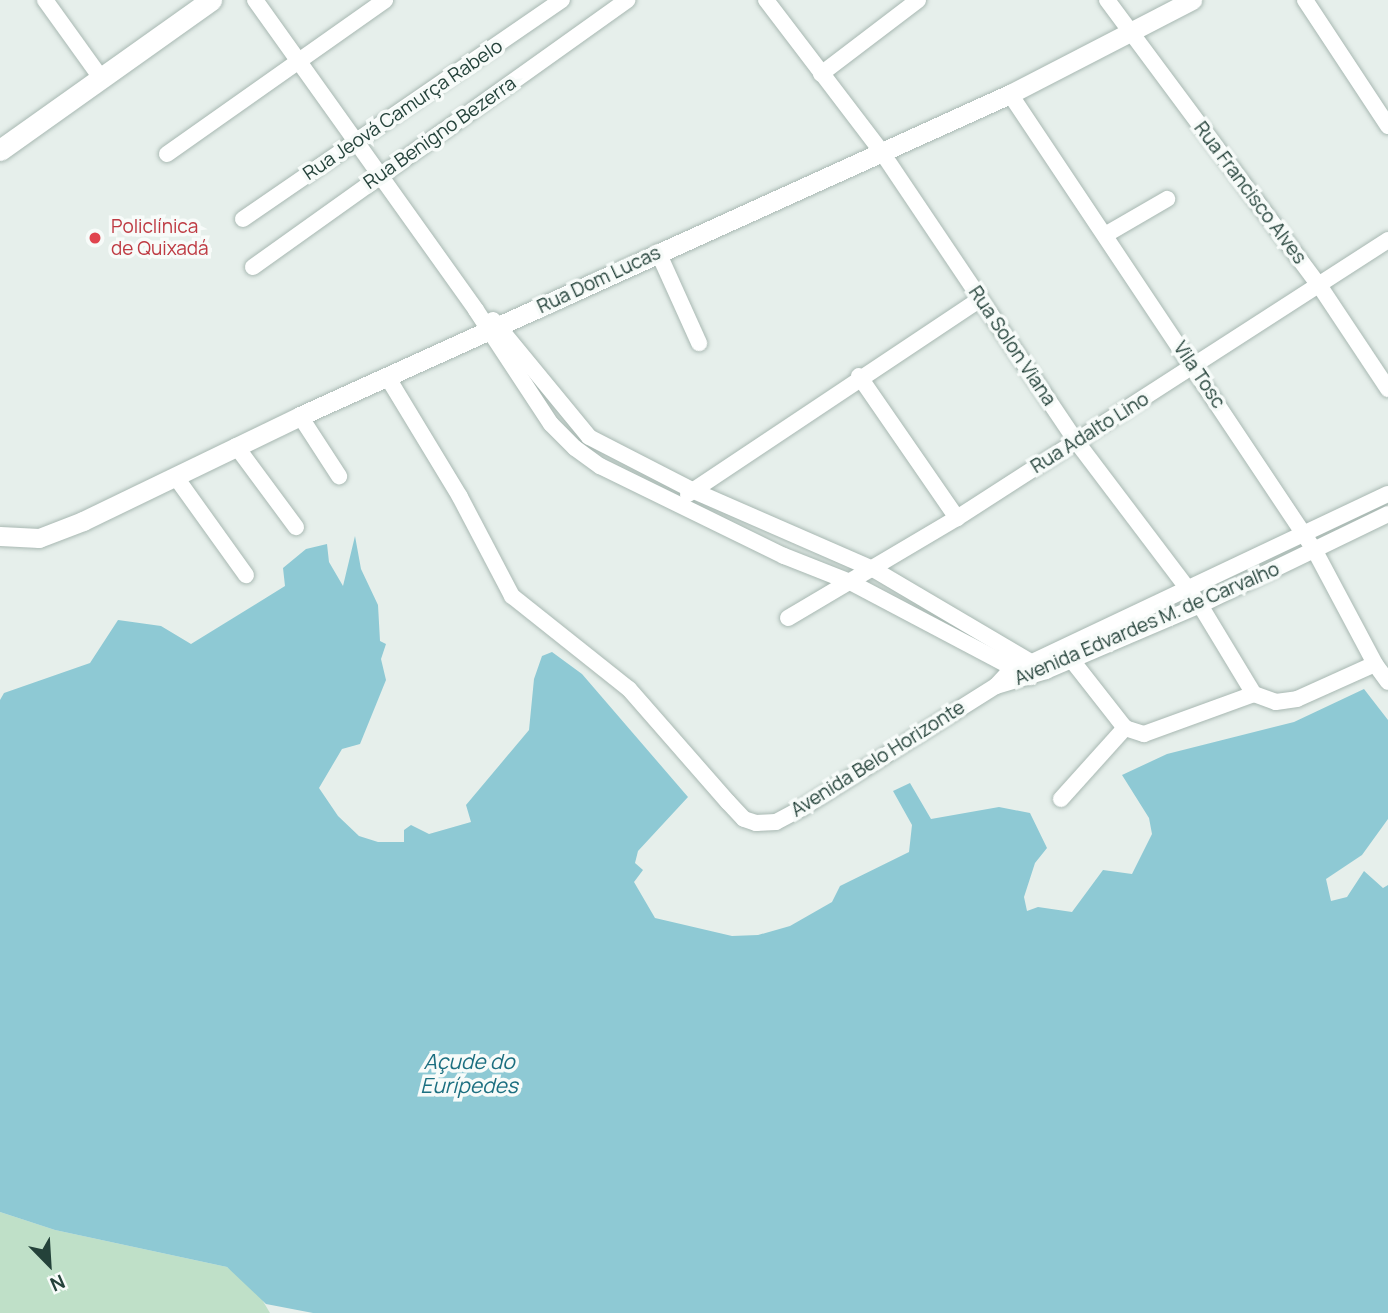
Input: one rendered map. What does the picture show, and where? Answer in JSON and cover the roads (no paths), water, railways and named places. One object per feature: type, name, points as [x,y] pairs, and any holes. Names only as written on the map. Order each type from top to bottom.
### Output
[{"type":"main road","points":[[0,150],[211,0]]},
{"type":"street","points":[[45,0],[101,78]]},
{"type":"street","points":[[255,0],[476,310],[589,437],[784,556],[850,582],[1031,670]]},
{"type":"street","points":[[167,154],[385,0]]},
{"type":"street","name":"Rua Jeová Camurça Rabelo","points":[[243,219],[562,0]]},
{"type":"street","name":"Rua Benigno Bezerra","points":[[253,267],[628,0]]},
{"type":"street","name":"Rua Solon Viana","points":[[766,0],[881,151],[1076,441],[1200,605],[1254,694]]},
{"type":"street","points":[[821,74],[918,0]]},
{"type":"street","name":"Rua Francisco Alves","points":[[1107,0],[1319,285],[1388,389]]},
{"type":"street","name":"Rua Dom Lucas","points":[[0,536],[39,538],[55,533],[300,416],[1010,94],[1192,0]]},
{"type":"street","points":[[1305,0],[1388,126]]},
{"type":"street","name":"Vila Tosc","points":[[1010,94],[1315,551],[1375,664],[1388,682]]},
{"type":"street","points":[[1105,235],[1167,198]]},
{"type":"street","name":"Rua Adalto Lino","points":[[788,618],[957,518],[1194,368],[1388,240]]},
{"type":"street","points":[[658,252],[699,343]]},
{"type":"street","points":[[687,496],[859,376],[980,299]]},
{"type":"street","points":[[494,328],[551,424],[600,466],[687,496],[873,569],[1031,670]]},
{"type":"street","points":[[859,376],[957,518]]},
{"type":"street","name":"Avenida Belo Horizonte","points":[[388,378],[460,497],[512,596],[629,689],[744,819],[776,822],[996,686]]},
{"type":"street","points":[[300,416],[339,476]]},
{"type":"street","points":[[575,447],[589,437]]},
{"type":"street","points":[[236,446],[296,527]]},
{"type":"street","points":[[175,476],[246,575]]},
{"type":"street","name":"Avenida Edvardes M. de Carvalho","points":[[1031,670],[1059,648],[1388,494]]},
{"type":"street","name":"Avenida Edvardes M. de Carvalho","points":[[996,686],[1031,670],[1073,659],[1200,605],[1388,514]]},
{"type":"street","points":[[784,556],[795,537]]},
{"type":"street","points":[[1059,648],[1073,659],[1125,728],[1134,733],[1155,733],[1254,694],[1286,702],[1375,664]]},
{"type":"street","points":[[1061,799],[1125,728]]},
{"type":"water","name":"Açude do Eurípedes","points":[[355,536],[361,569],[378,605],[380,641],[386,644],[381,659],[386,680],[360,744],[342,749],[319,788],[338,816],[359,836],[378,842],[404,842],[404,830],[411,825],[429,834],[471,822],[466,805],[529,730],[534,679],[542,656],[552,652],[582,674],[688,797],[638,851],[635,863],[643,870],[634,882],[655,918],[732,936],[758,935],[790,926],[832,902],[840,886],[909,852],[912,825],[893,791],[910,783],[931,819],[999,807],[1030,813],[1047,848],[1035,863],[1024,897],[1027,911],[1038,907],[1072,912],[1103,870],[1132,874],[1152,834],[1149,818],[1122,775],[1167,754],[1294,722],[1364,689],[1388,720],[1388,819],[1362,855],[1326,879],[1331,901],[1347,897],[1364,871],[1383,888],[1388,885],[1388,1313],[313,1313],[266,1304],[227,1267],[55,1230],[0,1212],[0,700],[4,693],[90,663],[118,620],[161,626],[191,644],[285,586],[283,568],[306,549],[327,544],[329,562],[343,586]]},
{"type":"place","name":"Policlínica de Quixadá","points":[[95,238]]}]
